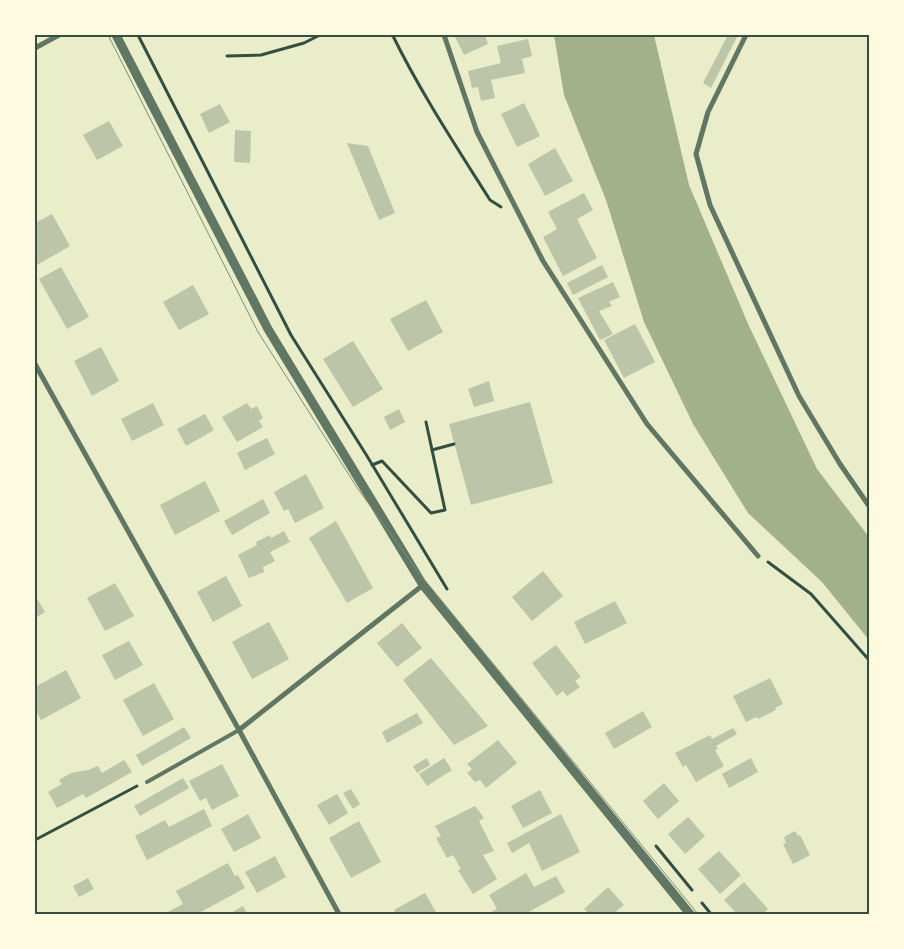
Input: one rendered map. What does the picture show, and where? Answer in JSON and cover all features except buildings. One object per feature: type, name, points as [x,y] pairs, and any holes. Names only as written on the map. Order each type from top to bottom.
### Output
[{"type":"street","points":[[35,48],[59,35]]},
{"type":"street","points":[[116,35],[268,329],[423,585],[690,914]]},
{"type":"street","points":[[444,35],[477,132],[543,261],[648,424],[758,556]]},
{"type":"street","points":[[746,35],[708,112],[696,154],[710,204],[799,396],[840,464],[869,506]]},
{"type":"street","points":[[35,364],[339,914]]},
{"type":"street","points":[[239,730],[423,585]]},
{"type":"lane","points":[[147,782],[239,730]]},
{"type":"path","points":[[138,35],[291,335],[448,590]]},
{"type":"path","points":[[227,56],[261,55],[320,35]]},
{"type":"path","points":[[393,35],[438,119],[490,200],[524,223]]},
{"type":"path","points":[[372,465],[382,462],[432,513],[445,510],[426,422]]},
{"type":"path","points":[[432,450],[454,444]]},
{"type":"path","points":[[758,556],[811,594],[869,660]]},
{"type":"path","points":[[35,840],[147,782]]},
{"type":"path","points":[[653,843],[694,893]]},
{"type":"path","points":[[700,900],[711,914]]},
{"type":"shaded area","points":[[554,35],[654,35],[689,185],[749,326],[817,469],[869,537],[869,640],[822,582],[748,513],[693,424],[644,322],[606,200],[564,95]]},
{"type":"tram line","points":[[108,35],[258,332],[358,489],[419,573],[698,914]]}]
